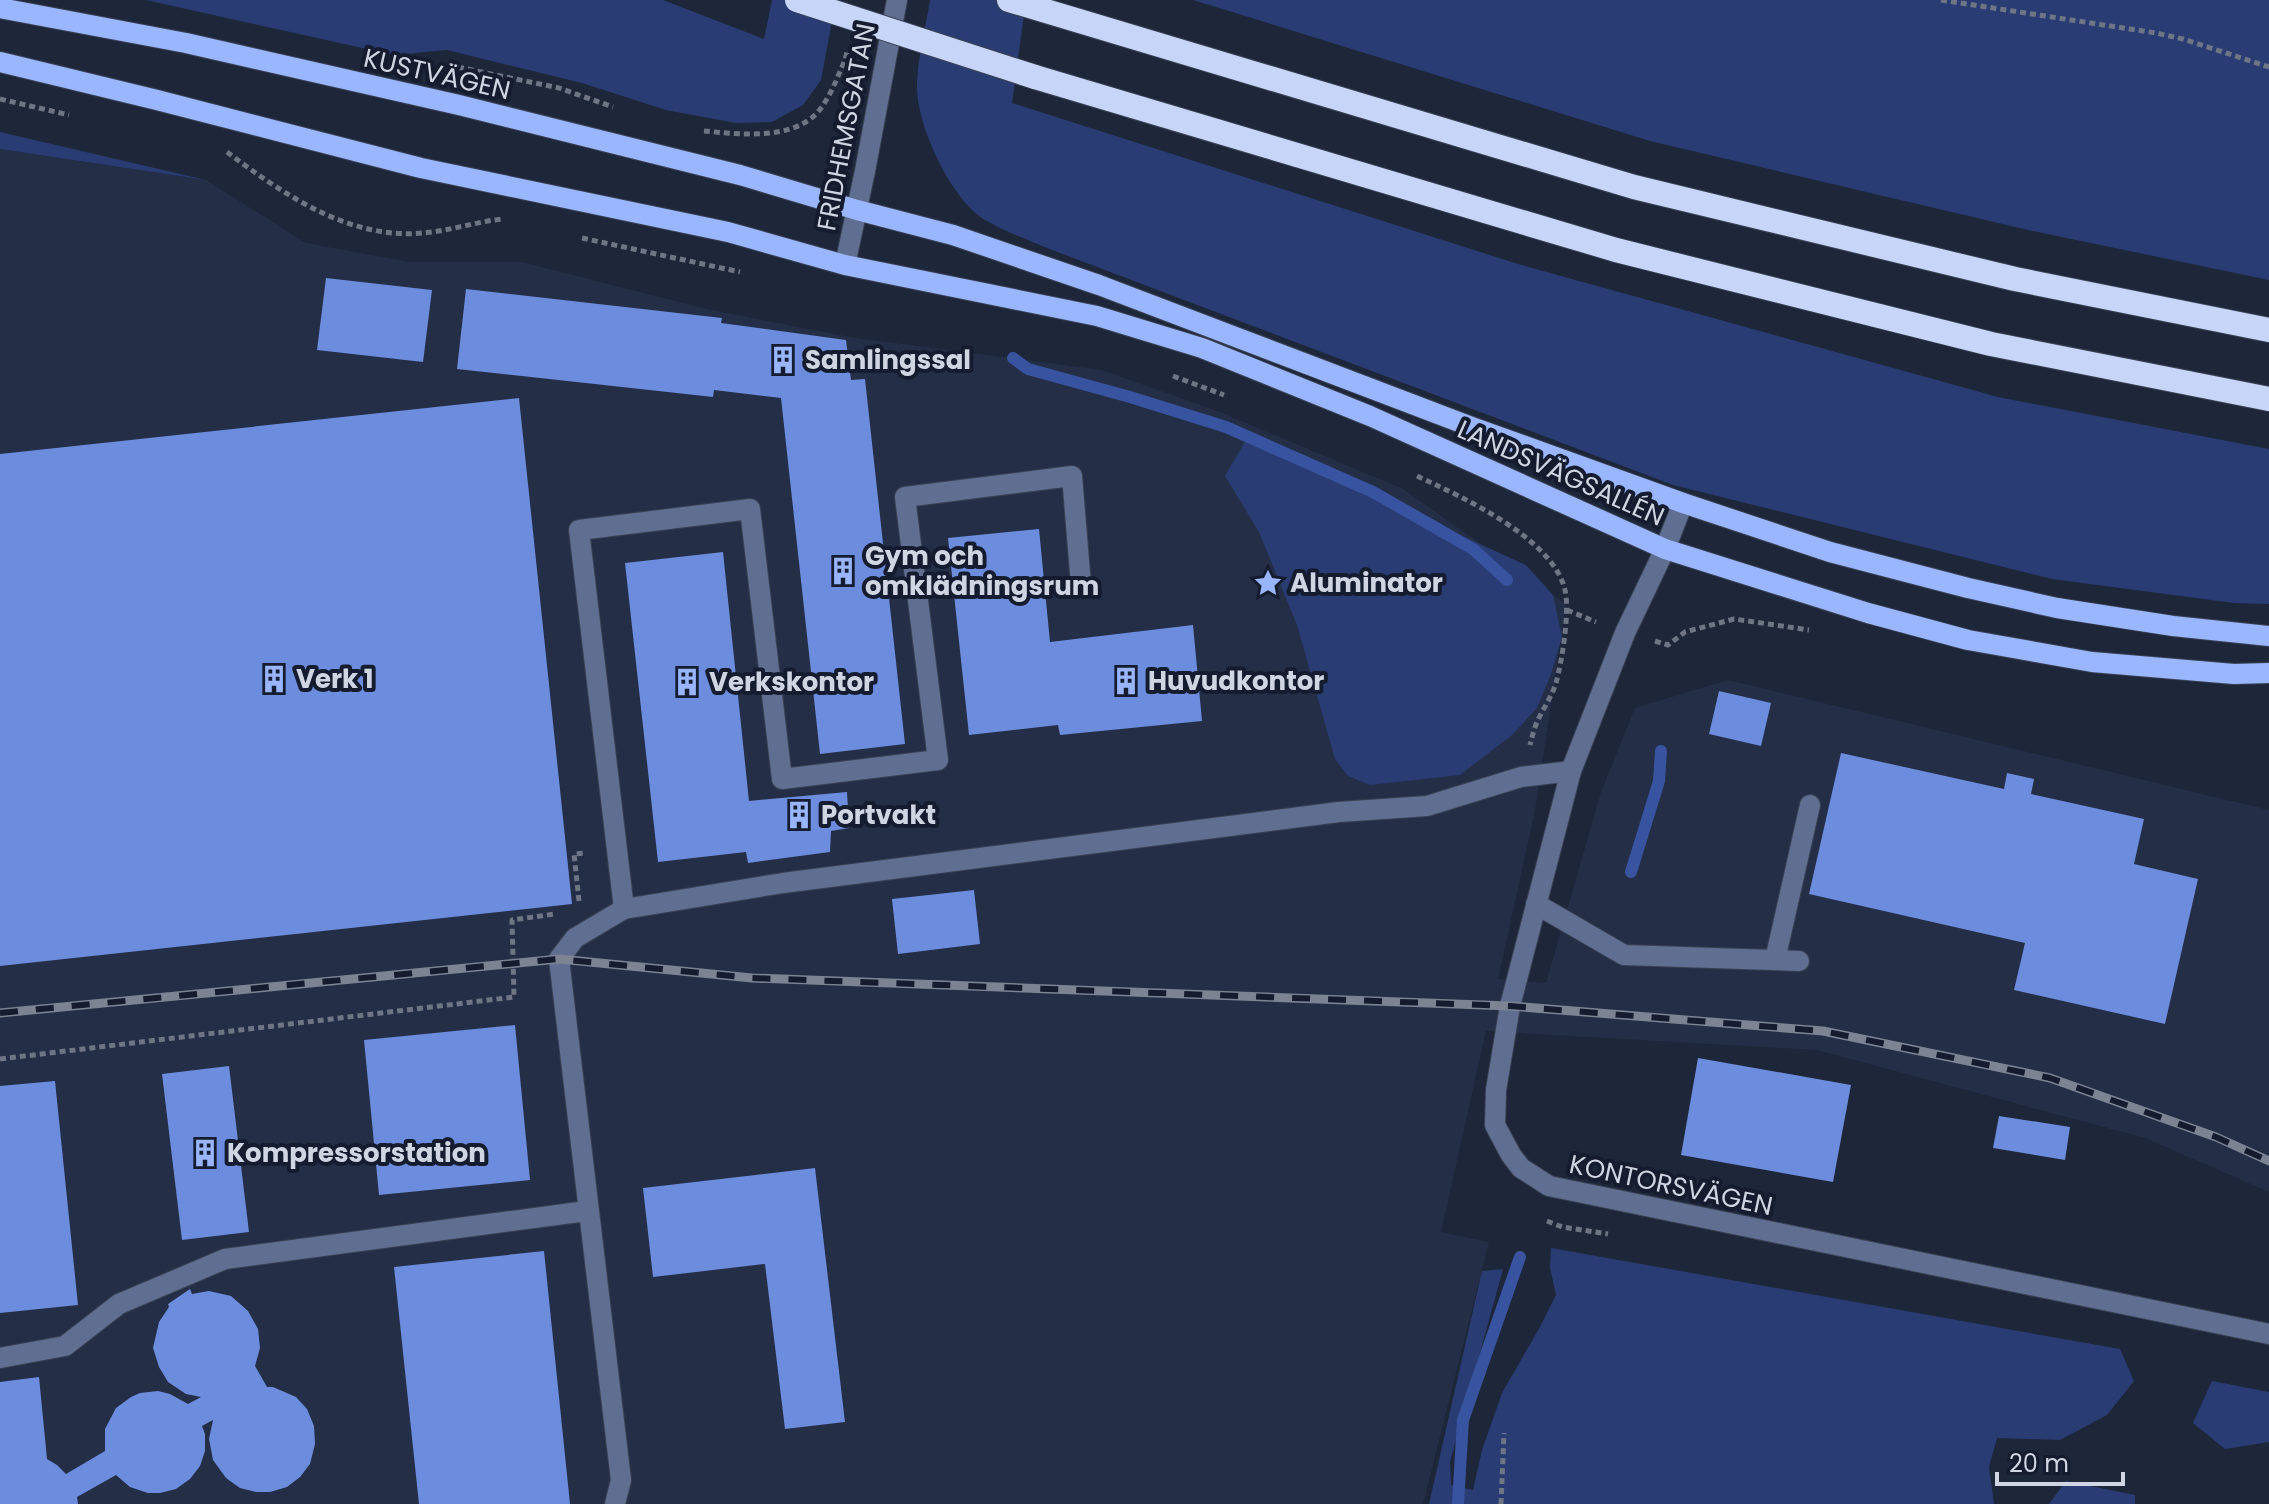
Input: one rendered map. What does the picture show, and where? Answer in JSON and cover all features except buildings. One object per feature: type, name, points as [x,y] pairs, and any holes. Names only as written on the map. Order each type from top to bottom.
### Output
[{"type":"highway","points":[[797,0],[1035,77],[1616,250],[1991,344],[2269,399]]},
{"type":"highway","points":[[1009,0],[1634,187],[2015,279],[2269,330]]},
{"type":"main road","name":"KUSTVÄGEN","points":[[0,8],[186,43],[459,105],[740,175],[857,210]]},
{"type":"main road","points":[[0,62],[421,168],[728,232],[845,265]]},
{"type":"main road","name":"LANDSVÄGSALLÉN","points":[[857,210],[953,235],[1099,285],[1472,427],[1830,552],[2057,608],[2173,626],[2269,636]]},
{"type":"main road","name":"LANDSVÄGSALLÉN","points":[[845,265],[1097,316],[1202,348],[1370,416],[1665,549],[1868,613],[1968,640],[2092,662],[2234,674],[2269,673]]},
{"type":"street","name":"FRIDHEMSGATAN","points":[[845,265],[897,0]]},
{"type":"street","points":[[624,909],[579,530],[750,509],[782,779],[938,760],[905,497],[1072,476],[1081,585]]},
{"type":"street","name":"KONTORSVÄGEN","points":[[1683,503],[1625,633],[1571,771],[1510,1006],[1496,1090],[1495,1125],[1511,1155],[1521,1168],[1549,1186],[2269,1334]]},
{"type":"street","points":[[615,1504],[621,1480],[559,959],[575,938],[624,909],[813,879],[1339,812],[1427,806],[1521,777],[1571,771]]},
{"type":"street","points":[[1775,960],[1810,805]]},
{"type":"street","points":[[1536,904],[1624,955],[1799,961]]},
{"type":"street","points":[[0,1358],[65,1346],[119,1304],[225,1259],[587,1211]]},
{"type":"path","points":[[1941,0],[2156,33],[2269,67]]},
{"type":"path","points":[[702,130],[749,135],[798,125],[816,114],[829,95],[849,43]]},
{"type":"path","points":[[448,65],[559,88],[614,108]]},
{"type":"path","points":[[0,99],[77,117]]},
{"type":"path","points":[[227,152],[275,188],[326,215],[388,234],[423,233],[501,219],[515,222]]},
{"type":"path","points":[[571,235],[749,274]]},
{"type":"path","points":[[1165,373],[1235,399]]},
{"type":"path","points":[[1406,471],[1473,503],[1510,525],[1557,571],[1565,589],[1567,610],[1556,685],[1536,724],[1521,777]]},
{"type":"path","points":[[580,910],[574,854],[617,848]]},
{"type":"path","points":[[0,1059],[514,997],[512,920],[566,912]]},
{"type":"path","points":[[1501,1504],[1504,1433]]},
{"type":"shaded area","points":[[146,0],[663,0],[764,39],[772,0],[836,0],[821,80],[803,105],[772,122],[736,123],[666,110],[582,83],[447,50],[394,55]]},
{"type":"shaded area","points":[[930,0],[1026,0],[1012,103],[1518,264],[1998,397],[2269,449],[2269,604],[2234,603],[2052,579],[1673,485],[1007,231],[985,220],[960,196],[938,160],[922,120],[917,76]]},
{"type":"shaded area","points":[[1193,0],[2269,0],[2269,280],[2028,230],[1650,141]]},
{"type":"shaded area","points":[[0,132],[206,180],[0,149]]},
{"type":"shaded area","points":[[0,149],[206,180],[306,243],[409,262],[522,262],[706,309],[855,338],[1102,370],[1220,412],[1403,489],[1566,604],[1535,811],[1498,979],[1546,983],[1601,792],[1635,708],[1728,680],[2269,810],[2269,1192],[2145,1138],[1817,1050],[1486,1031],[1441,1232],[1489,1242],[1423,1504],[0,1504]]},
{"type":"shaded area","points":[[1247,438],[1526,565],[1553,595],[1562,637],[1537,708],[1512,735],[1460,775],[1370,785],[1348,776],[1335,759],[1297,625],[1259,532],[1225,476]]},
{"type":"shaded area","points":[[1551,1248],[2120,1349],[2134,1381],[2107,1415],[2060,1440],[1997,1438],[1989,1467],[1994,1504],[1429,1504],[1482,1271],[1503,1269],[1450,1462],[1451,1485],[1473,1490],[1482,1450],[1502,1393],[1556,1295],[1550,1268]]},
{"type":"shaded area","points":[[2212,1381],[2269,1392],[2269,1442],[2225,1449],[2193,1423]]},
{"type":"shaded area","points":[[2066,1481],[2135,1495],[2135,1504],[2049,1504]]},
{"type":"waterway","points":[[1013,358],[1028,369],[1226,427],[1373,492],[1473,549],[1507,580]]},
{"type":"waterway","points":[[1631,872],[1659,781],[1661,751]]},
{"type":"waterway","points":[[1458,1504],[1463,1420],[1520,1257]]},
{"type":"railway","points":[[0,1013],[559,959],[752,978],[1510,1006],[1823,1031],[2050,1078],[2216,1137],[2269,1161]]},
{"type":"place","name":"Samlingssal","points":[[783,360]]},
{"type":"place","name":"Gym och omklädningsrum","points":[[843,571]]},
{"type":"place","name":"Aluminator","points":[[1268,583]]},
{"type":"place","name":"Verk 1","points":[[274,679]]},
{"type":"place","name":"Huvudkontor","points":[[1126,681]]},
{"type":"place","name":"Verkskontor","points":[[687,682]]},
{"type":"place","name":"Portvakt","points":[[799,815]]},
{"type":"place","name":"Kompressorstation","points":[[205,1153]]}]
